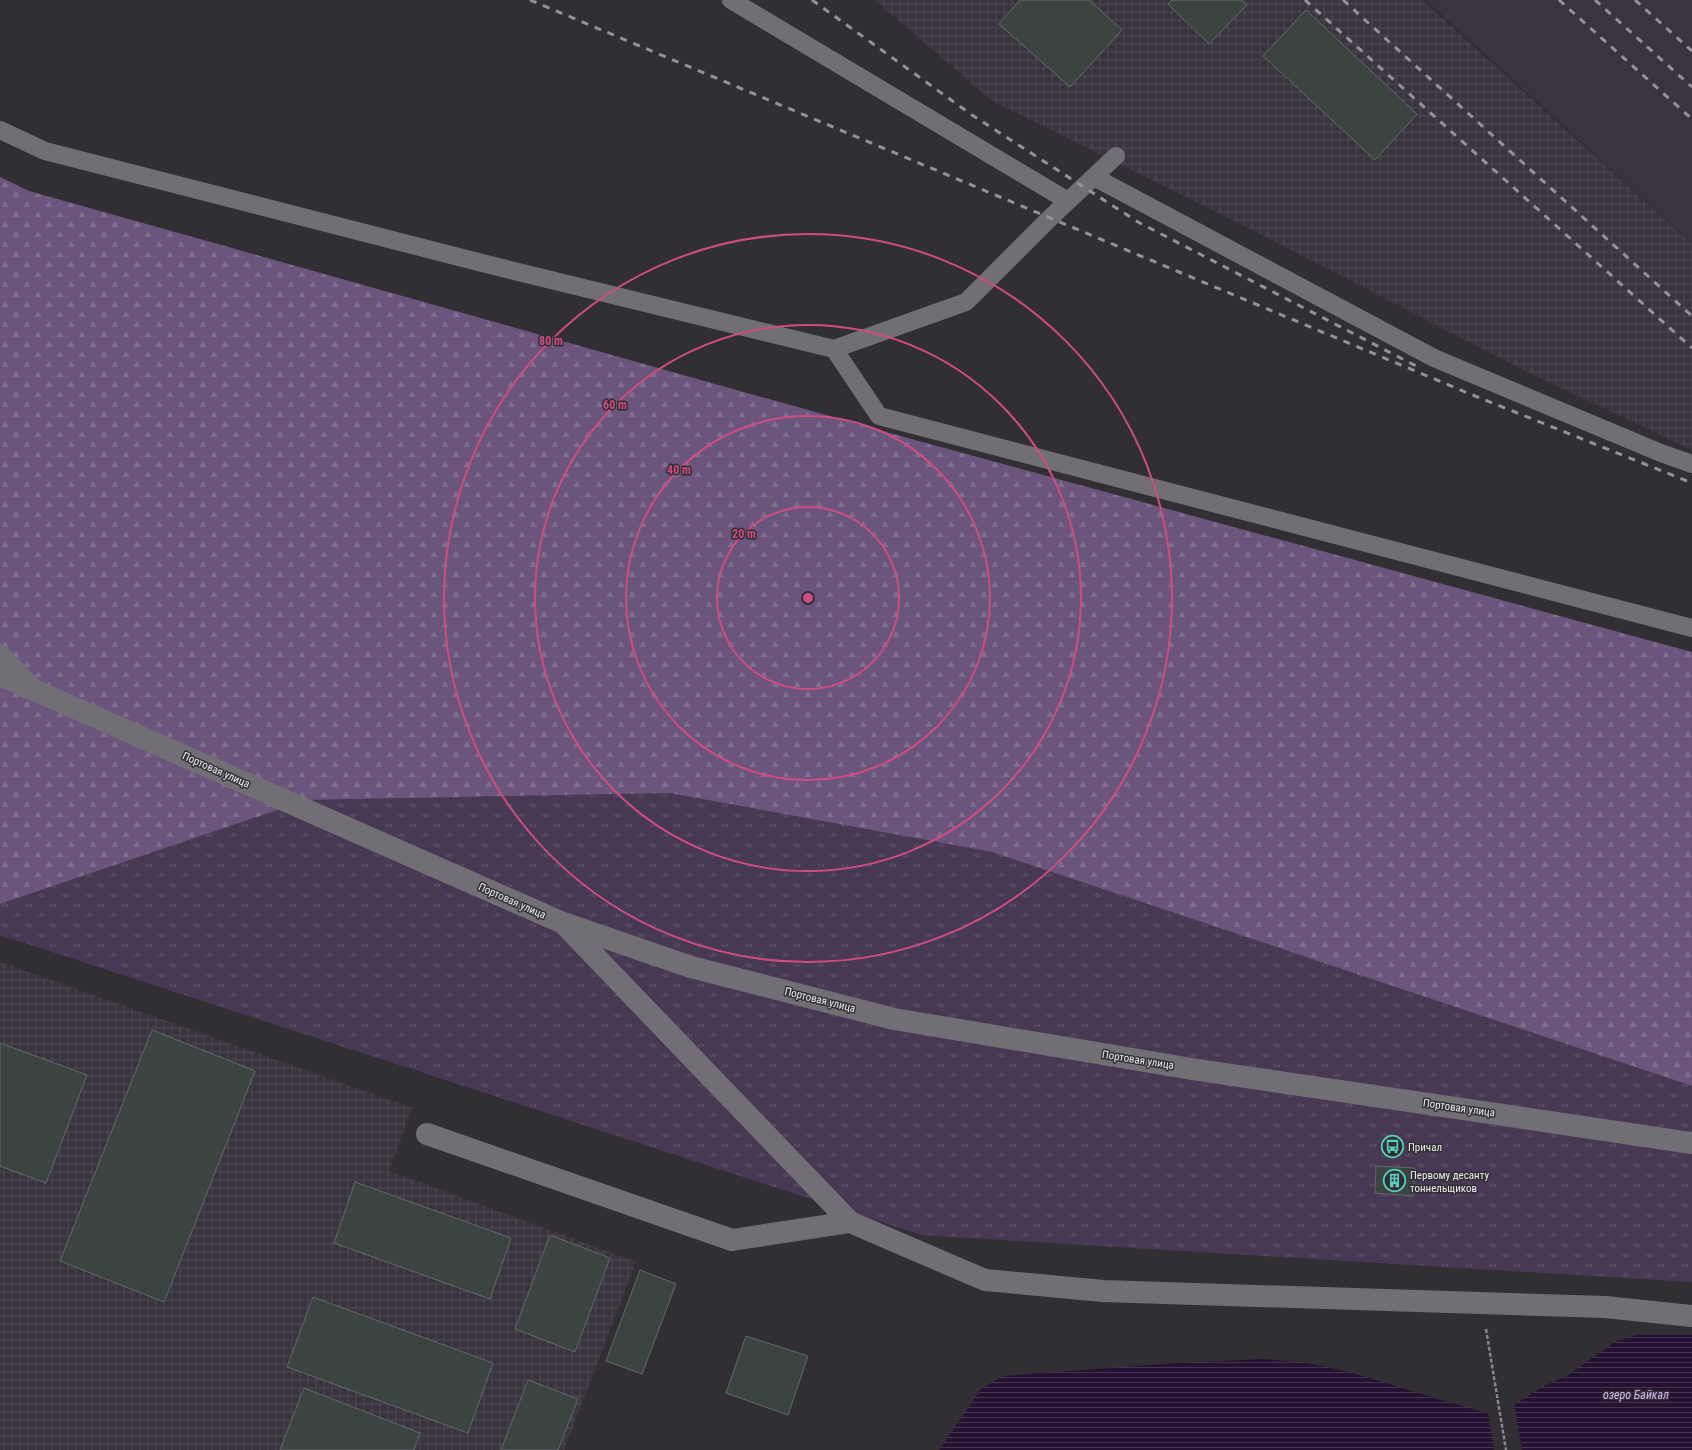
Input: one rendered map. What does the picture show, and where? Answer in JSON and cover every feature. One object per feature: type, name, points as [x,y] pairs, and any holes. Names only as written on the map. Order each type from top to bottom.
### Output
[{"type":"main road","name":"Портовая улица","points":[[0,675],[563,923],[691,967],[894,1019],[1198,1070],[1692,1143]]},
{"type":"main road","points":[[563,923],[850,1222],[985,1280],[1103,1291],[1605,1307],[1692,1316]]},
{"type":"main road","points":[[427,1134],[732,1240],[850,1222]]},
{"type":"lane","points":[[731,0],[1068,201]]},
{"type":"lane","points":[[0,130],[45,151],[490,265],[834,348],[966,302],[1068,201],[1116,156]]},
{"type":"lane","points":[[1094,176],[1434,358],[1661,453],[1692,464]]},
{"type":"lane","points":[[834,348],[879,416],[1692,628]]},
{"type":"lane","points":[[0,653],[36,690]]},
{"type":"path","points":[[1482,1303],[1506,1450]]},
{"type":"shaded area","points":[[875,0],[1422,0],[1692,244],[1692,450],[1520,368],[1235,221],[991,100]]},
{"type":"shaded area","points":[[1426,0],[1692,0],[1692,243]]},
{"type":"shaded area","points":[[0,962],[412,1108],[389,1171],[636,1262],[564,1450],[0,1450]]},
{"type":"green space","points":[[0,177],[29,191],[904,437],[1692,652],[1692,1086],[992,852],[669,793],[307,800],[0,904]]},
{"type":"green space","points":[[669,793],[992,852],[1692,1086],[1692,1282],[921,1235],[0,935],[0,904],[307,800]]},
{"type":"water","name":"озеро Байкал","points":[[1636,1335],[1692,1335],[1692,1450],[939,1450],[981,1389],[1003,1376],[1178,1363],[1264,1359],[1307,1363],[1350,1372],[1488,1413],[1514,1405],[1542,1387],[1568,1375],[1615,1342]]},
{"type":"pier","points":[[1514,1405],[1522,1450],[1494,1450],[1488,1413]]},
{"type":"building","points":[[1020,0],[1089,0],[1122,30],[1070,87],[999,24]]},
{"type":"building","points":[[1172,0],[1241,0],[1247,5],[1209,44],[1168,4]]},
{"type":"building","points":[[1306,10],[1417,114],[1375,160],[1263,56]]},
{"type":"building","points":[[152,1030],[255,1071],[164,1302],[60,1261]]},
{"type":"building","points":[[0,1043],[87,1075],[46,1183],[0,1166]]},
{"type":"building","name":"Первому десанту тоннельщиков","points":[[1376,1166],[1415,1168],[1413,1196],[1375,1193]]},
{"type":"building","points":[[355,1182],[511,1238],[490,1299],[334,1243]]},
{"type":"building","points":[[550,1235],[610,1258],[575,1352],[515,1329]]},
{"type":"building","points":[[640,1270],[676,1284],[642,1374],[606,1361]]},
{"type":"building","points":[[313,1297],[493,1363],[468,1433],[287,1367]]},
{"type":"building","points":[[746,1336],[808,1356],[788,1415],[726,1393]]},
{"type":"building","points":[[528,1380],[578,1399],[558,1450],[501,1450]]},
{"type":"building","points":[[304,1388],[420,1433],[414,1450],[280,1450]]},
{"type":"railway","points":[[530,0],[1475,396],[1692,483]]},
{"type":"railway","points":[[812,0],[972,115],[1138,222],[1418,367]]},
{"type":"railway","points":[[1305,0],[1692,348]]},
{"type":"railway","points":[[1343,0],[1692,316]]},
{"type":"railway","points":[[1559,0],[1692,119]]},
{"type":"railway","points":[[1595,0],[1692,87]]},
{"type":"railway","points":[[1635,0],[1692,51]]},
{"type":"place","name":"Причал","points":[[1392,1147]]},
{"type":"place","name":"Первому десанту тоннельщиков","points":[[1395,1181]]}]
